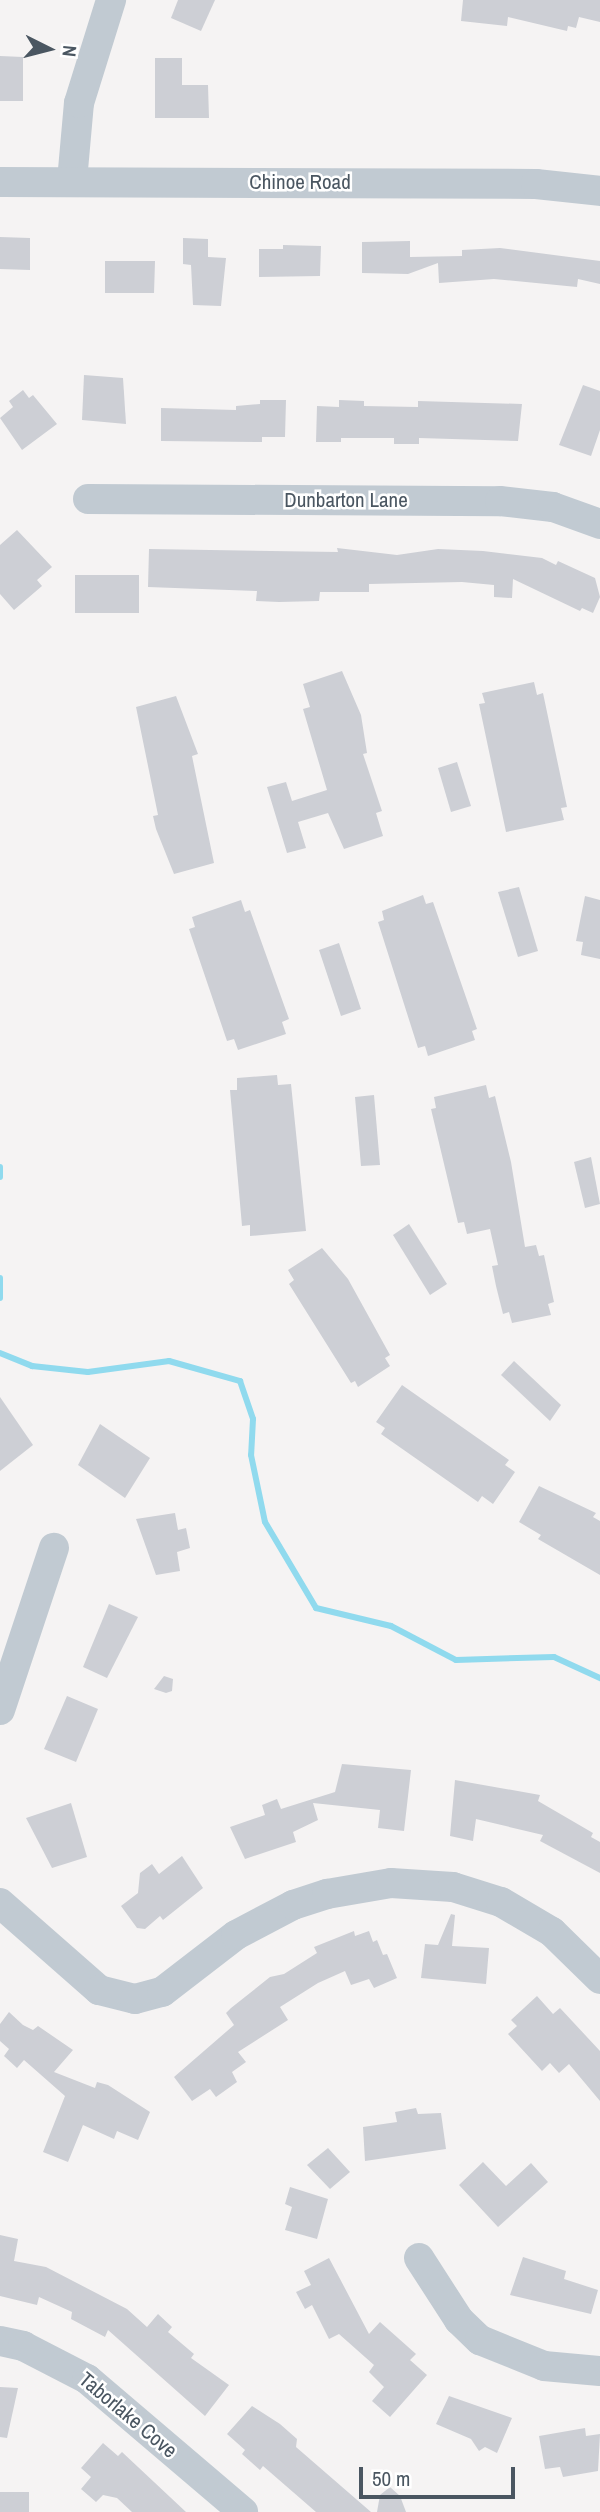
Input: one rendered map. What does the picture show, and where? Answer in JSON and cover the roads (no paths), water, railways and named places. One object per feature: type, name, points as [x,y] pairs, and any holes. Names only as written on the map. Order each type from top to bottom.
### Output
[{"type":"street","points":[[72,181],[79,103],[111,0]]},
{"type":"street","name":"Chinoe Road","points":[[0,182],[536,184],[600,191]]},
{"type":"street","name":"Dunbarton Lane","points":[[88,499],[500,502],[554,507],[600,524]]},
{"type":"street","points":[[0,1710],[54,1548]]},
{"type":"street","points":[[0,1903],[99,1990],[135,1999],[162,1992],[236,1935],[293,1905],[327,1894],[391,1883],[453,1887],[501,1902],[552,1932],[600,1979]]},
{"type":"street","points":[[419,2258],[459,2320],[480,2340],[544,2366],[600,2371]]},
{"type":"street","name":"Taborlake Cove","points":[[0,2342],[23,2346],[87,2379],[243,2512]]},
{"type":"waterway","points":[[0,1167],[0,1177]]},
{"type":"waterway","points":[[0,1278],[0,1298]]},
{"type":"waterway","points":[[0,1353],[32,1366],[88,1372],[169,1361],[240,1381],[253,1419],[251,1455],[265,1522],[316,1608],[391,1626],[456,1660],[554,1657],[600,1678]]}]
